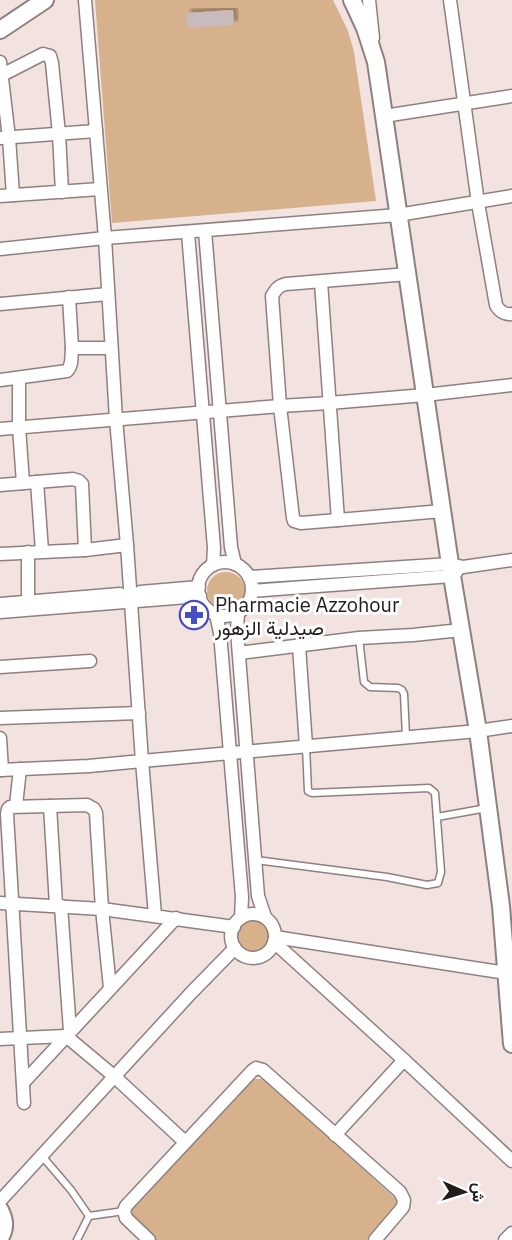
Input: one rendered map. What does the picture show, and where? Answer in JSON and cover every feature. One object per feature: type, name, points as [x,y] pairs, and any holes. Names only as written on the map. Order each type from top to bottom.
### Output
[{"type":"main road","points":[[0,30],[45,0]]},
{"type":"main road","points":[[352,0],[365,28],[376,62],[442,511],[455,569],[461,630],[488,808],[506,905],[512,1044]]},
{"type":"main road","points":[[0,1210],[4,1218],[4,1226],[0,1238]]},
{"type":"street","points":[[85,0],[155,915]]},
{"type":"street","points":[[369,0],[376,62]]},
{"type":"street","points":[[450,0],[478,203],[496,305],[502,312],[512,314]]},
{"type":"street","points":[[2,75],[43,54],[50,56],[59,134],[62,192]]},
{"type":"street","points":[[0,62],[5,138],[14,195]]},
{"type":"street","points":[[384,116],[512,96]]},
{"type":"street","points":[[5,138],[96,131]]},
{"type":"street","points":[[0,196],[100,189]]},
{"type":"street","points":[[0,249],[105,238],[398,215],[512,196]]},
{"type":"street","points":[[205,231],[231,547],[235,564]]},
{"type":"street","points":[[188,232],[214,548],[213,565]]},
{"type":"street","points":[[408,274],[280,286],[275,289],[272,296],[280,406],[294,521],[301,523],[442,511]]},
{"type":"street","points":[[321,282],[338,520]]},
{"type":"street","points":[[0,304],[108,294]]},
{"type":"street","points":[[0,380],[70,369],[72,348],[69,297]]},
{"type":"street","points":[[72,348],[111,348]]},
{"type":"street","points":[[19,378],[19,427],[23,483]]},
{"type":"street","points":[[0,429],[425,395],[512,385]]},
{"type":"street","points":[[0,485],[73,479],[79,481],[82,484],[85,549]]},
{"type":"street","points":[[37,482],[42,551]]},
{"type":"street","points":[[0,554],[127,546]]},
{"type":"street","points":[[28,552],[28,602]]},
{"type":"street","points":[[252,591],[455,569],[512,560]]},
{"type":"street","points":[[220,562],[235,564],[241,567],[249,577],[252,591],[250,600],[238,613],[223,616],[216,614],[203,604],[199,591],[201,578],[206,570],[220,562]]},
{"type":"street","points":[[249,577],[455,569]]},
{"type":"street","points":[[0,612],[199,591]]},
{"type":"street","points":[[0,604],[130,597]]},
{"type":"street","points":[[216,614],[220,633],[242,897],[232,941],[240,953],[260,957],[271,949],[275,940],[274,930],[258,896],[237,631],[238,613]]},
{"type":"street","points":[[239,653],[461,630]]},
{"type":"street","points":[[299,646],[306,746]]},
{"type":"street","points":[[0,668],[90,661]]},
{"type":"street","points":[[0,718],[139,713]]},
{"type":"street","points":[[0,738],[1,770],[89,766],[512,726]]},
{"type":"street","points":[[16,806],[20,769]]},
{"type":"street","points":[[24,1103],[20,1038],[6,903],[7,814],[10,807],[87,805],[94,808],[110,988]]},
{"type":"street","points":[[50,806],[68,1034],[185,1142]]},
{"type":"street","points":[[6,903],[58,905],[237,922],[253,914],[266,917]]},
{"type":"street","points":[[23,1083],[176,918]]},
{"type":"street","points":[[275,940],[509,974]]},
{"type":"street","points":[[275,940],[512,1161]]},
{"type":"street","points":[[0,1201],[235,948]]},
{"type":"street","points":[[0,1039],[68,1034]]},
{"type":"street","points":[[335,1135],[404,1060]]},
{"type":"street","points":[[149,1240],[126,1218],[124,1211],[126,1206],[256,1068],[263,1070],[400,1192],[403,1207],[375,1240]]},
{"type":"street","points":[[506,1240],[512,1233]]},
{"type":"lane","points":[[359,639],[364,682],[370,687],[398,688],[404,694],[406,737]]},
{"type":"lane","points":[[256,860],[387,877],[427,885],[438,883],[441,872],[435,793],[429,788],[312,794],[308,791],[306,746]]},
{"type":"lane","points":[[437,817],[488,808]]},
{"type":"lane","points":[[42,1156],[71,1190],[89,1216]]},
{"type":"lane","points":[[89,1216],[124,1211]]},
{"type":"lane","points":[[77,1240],[89,1216]]},
{"type":"shaded area","points":[[95,0],[333,0],[348,31],[354,52],[376,201],[112,223]]},
{"type":"shaded area","points":[[226,572],[239,578],[245,591],[239,604],[226,610],[213,604],[207,591],[213,578]]},
{"type":"shaded area","points":[[254,918],[268,923],[273,937],[268,951],[254,956],[240,951],[235,937],[240,923]]},
{"type":"shaded area","points":[[254,1079],[264,1079],[397,1200],[399,1208],[371,1240],[156,1240],[132,1216],[132,1207]]},
{"type":"building","points":[[233,10],[234,25],[188,28],[186,13]]},
{"type":"place","name":"Pharmacie Azzohour صيدلية الزهور","points":[[194,615]]}]
